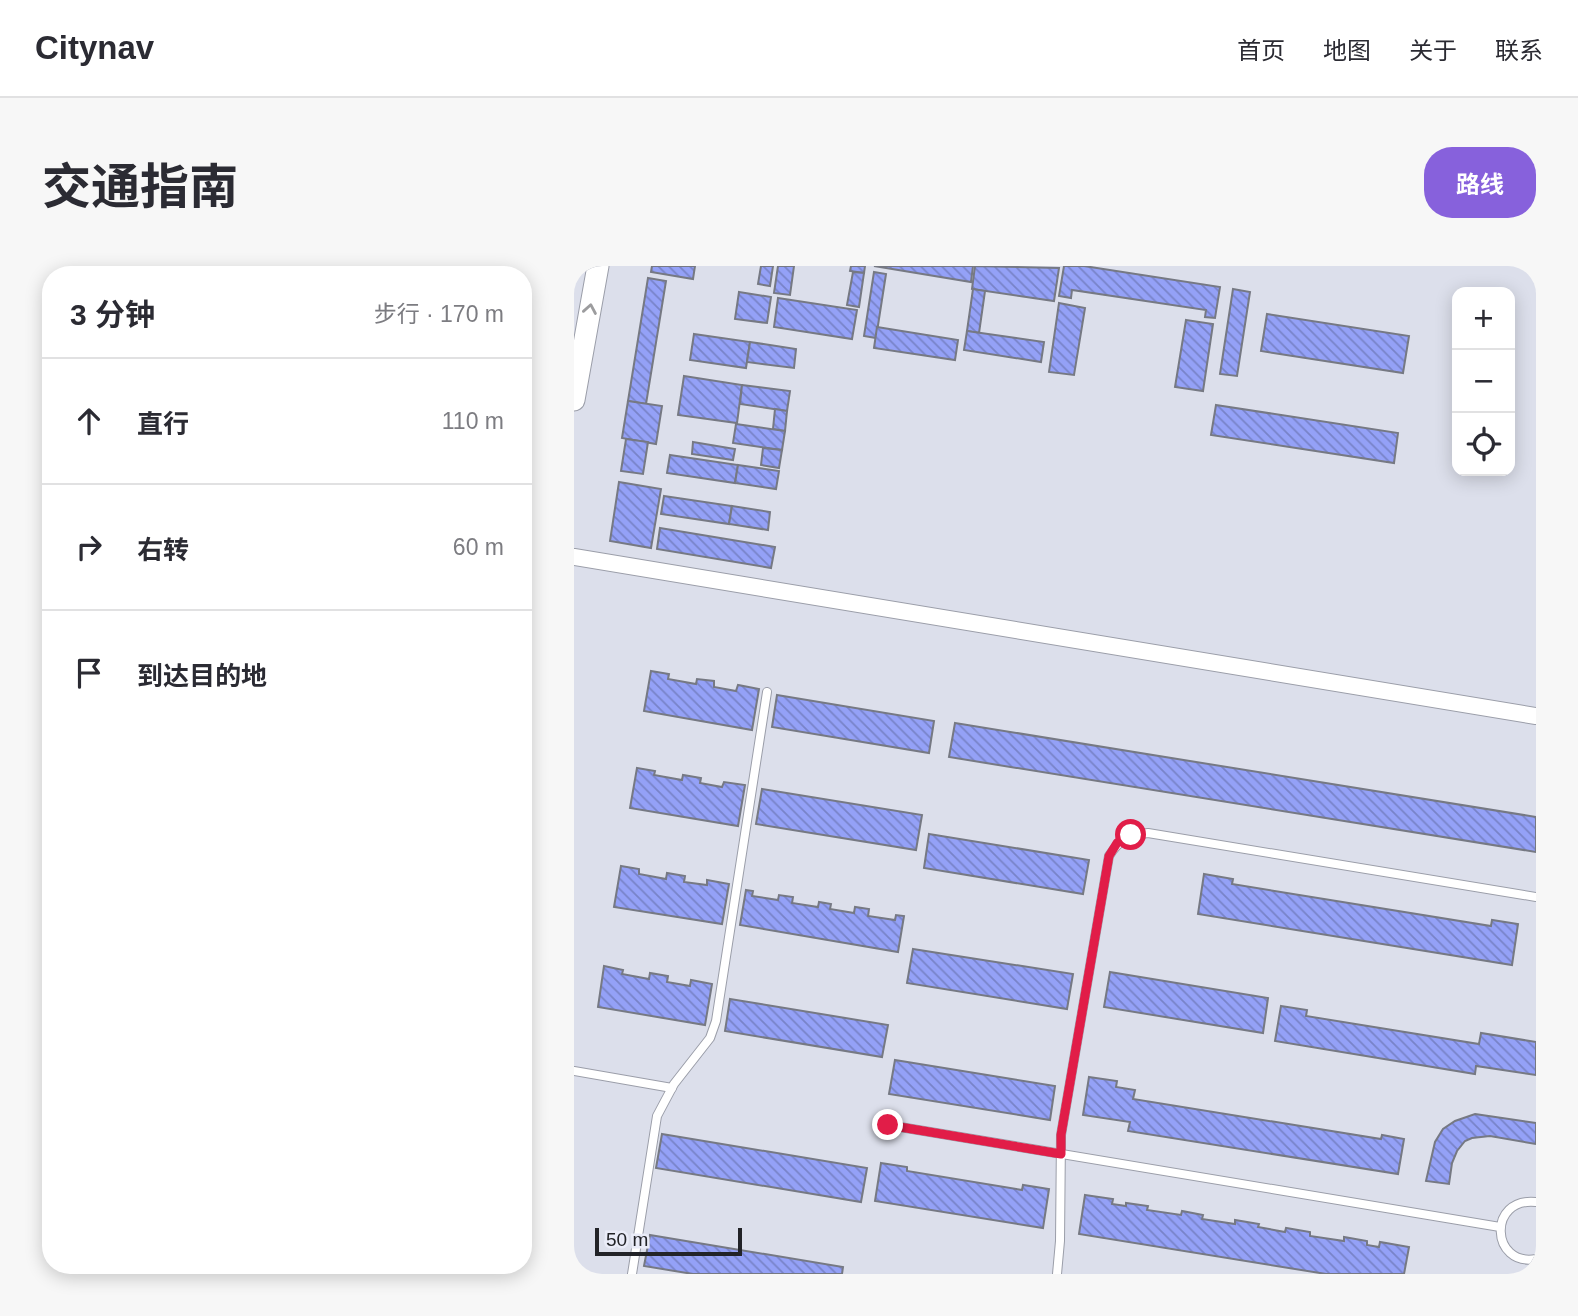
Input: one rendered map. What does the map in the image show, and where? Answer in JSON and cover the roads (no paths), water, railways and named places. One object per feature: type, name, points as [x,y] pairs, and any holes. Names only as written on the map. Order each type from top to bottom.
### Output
[{"type":"main road","points":[[574,400],[598,266]]},
{"type":"street","points":[[574,557],[1536,716]]},
{"type":"lane","points":[[632,1274],[657,1116],[672,1088],[710,1038],[716,1021],[767,692]]},
{"type":"lane","points":[[1057,1274],[1061,1135],[1109,856],[1117,843],[1131,835],[1148,833],[1536,897]]},
{"type":"lane","points":[[574,1071],[672,1088]]},
{"type":"lane","points":[[888,1125],[1500,1227]]},
{"type":"lane","points":[[1536,1202],[1516,1204],[1503,1217],[1500,1227],[1502,1241],[1512,1254],[1521,1259],[1536,1259]]}]
